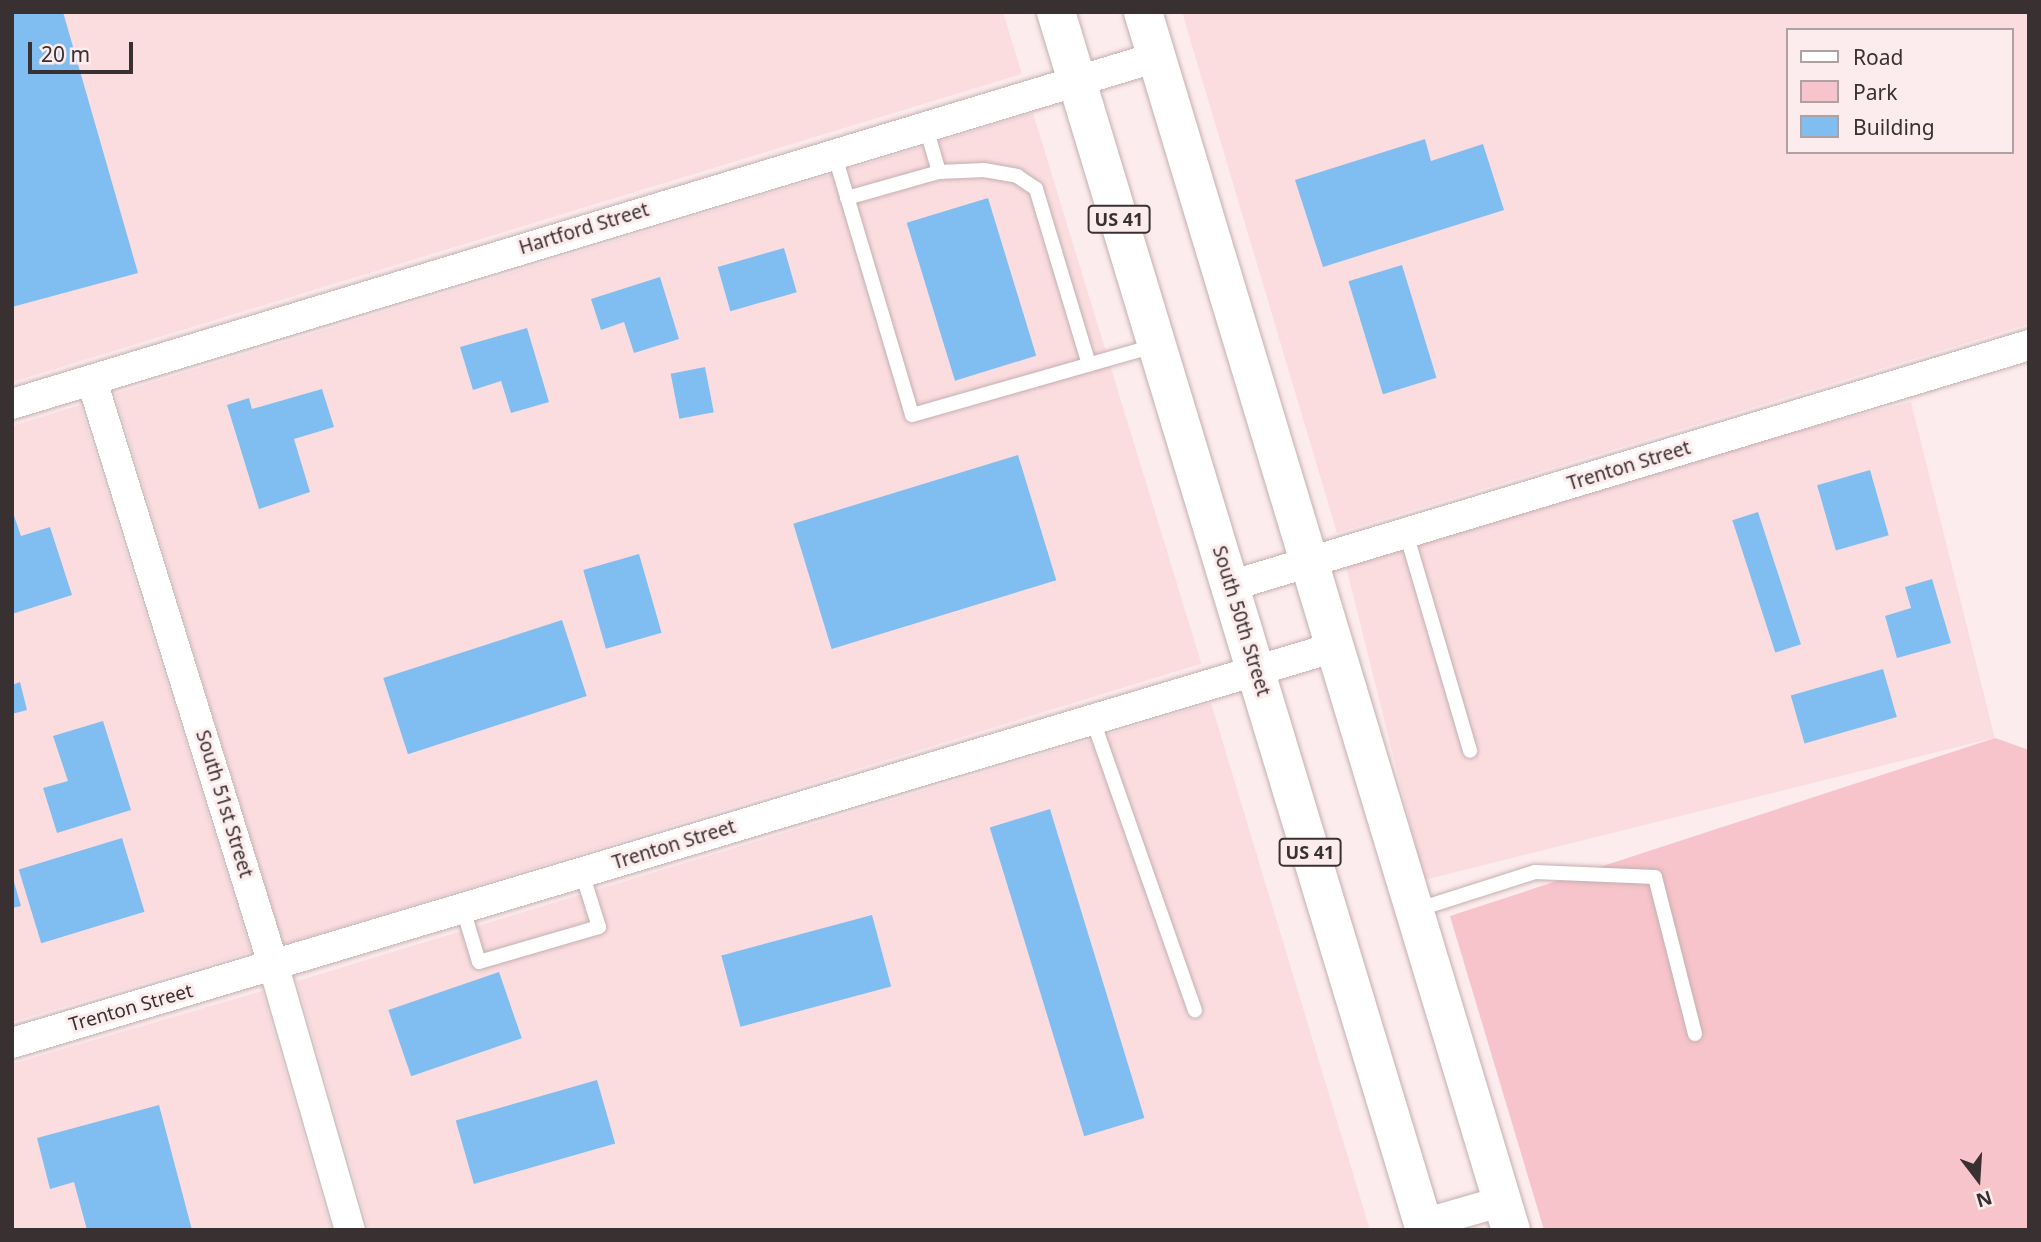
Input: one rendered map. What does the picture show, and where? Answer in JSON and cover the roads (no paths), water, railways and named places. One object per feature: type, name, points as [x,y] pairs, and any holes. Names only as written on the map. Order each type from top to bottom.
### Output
[{"type":"main road","name":"South 50th Street","points":[[1056,12],[1424,1227]]},
{"type":"main road","points":[[1143,12],[1507,1215]]},
{"type":"street","name":"Hartford Street","points":[[12,404],[834,151],[1076,78],[1157,57]]},
{"type":"street","name":"Trenton Street","points":[[1230,586],[2029,345]]},
{"type":"street","name":"South 51st Street","points":[[92,381],[274,967],[350,1230]]},
{"type":"street","name":"Trenton Street","points":[[12,1043],[274,967],[1335,647]]},
{"type":"street","points":[[1424,1227],[1507,1215]]},
{"type":"lane","points":[[925,124],[939,172]]},
{"type":"lane","points":[[834,151],[912,415],[1158,345]]},
{"type":"lane","points":[[847,198],[939,172],[984,170],[1017,176],[1036,189],[1089,364]]},
{"type":"lane","points":[[1406,533],[1470,751]]},
{"type":"lane","points":[[1093,718],[1195,1010]]},
{"type":"lane","points":[[1415,910],[1535,872],[1655,877],[1695,1034]]},
{"type":"lane","points":[[463,909],[479,962],[599,927],[582,873]]}]
